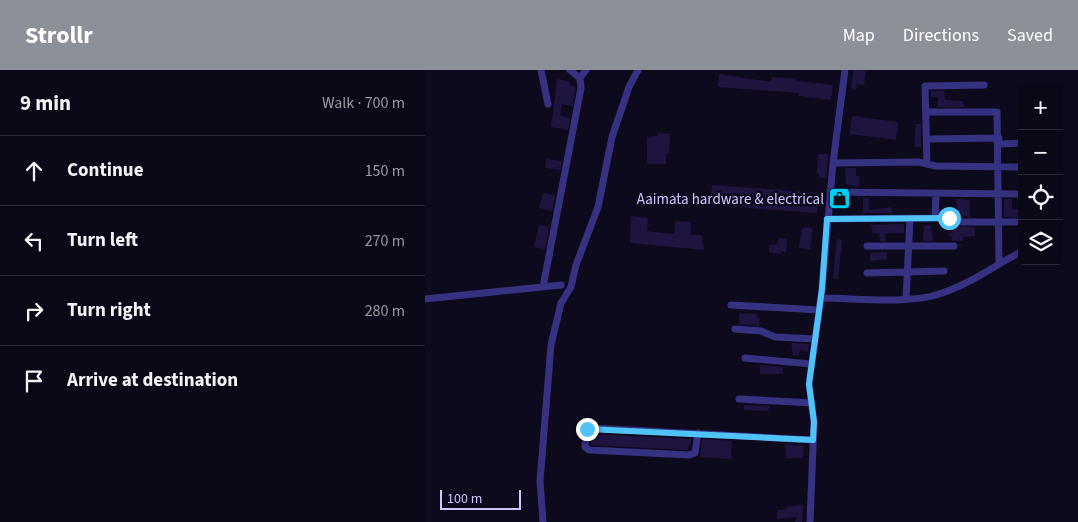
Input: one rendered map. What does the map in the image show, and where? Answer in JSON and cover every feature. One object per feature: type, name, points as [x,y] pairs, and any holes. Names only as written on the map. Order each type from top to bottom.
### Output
[{"type":"street","points":[[541,70],[548,104]]},
{"type":"street","points":[[570,70],[580,78]]},
{"type":"street","points":[[543,287],[581,88],[580,78],[586,70]]},
{"type":"street","points":[[543,522],[540,481],[551,345],[561,303],[571,287],[576,265],[598,207],[612,137],[629,87],[639,70]]},
{"type":"street","points":[[810,522],[813,440],[812,404],[809,384],[821,298],[827,219],[845,70]]},
{"type":"street","points":[[927,164],[925,86],[984,85]]},
{"type":"street","points":[[927,112],[997,112],[999,141],[999,263]]},
{"type":"street","points":[[927,139],[1018,143]]},
{"type":"street","points":[[833,163],[918,162],[936,166],[1018,167]]},
{"type":"street","points":[[830,192],[1018,194]]},
{"type":"street","points":[[935,218],[936,194]]},
{"type":"street","points":[[827,219],[949,218],[962,222],[1016,222]]},
{"type":"street","points":[[906,299],[910,219]]},
{"type":"street","points":[[867,246],[954,246]]},
{"type":"street","points":[[821,298],[906,299],[936,296],[955,289],[1018,253]]},
{"type":"street","points":[[867,274],[943,271]]},
{"type":"street","points":[[425,299],[561,285]]},
{"type":"street","points":[[731,305],[819,310]]},
{"type":"street","points":[[735,329],[761,331],[775,337],[815,339]]},
{"type":"street","points":[[745,358],[811,364]]},
{"type":"street","points":[[739,399],[812,404]]},
{"type":"street","points":[[698,433],[697,450],[693,455],[589,450],[585,446],[586,431],[590,428],[698,433],[813,440]]},
{"type":"building","points":[[854,70],[866,70],[864,85],[857,84],[856,90],[851,89]]},
{"type":"building","points":[[719,74],[771,82],[772,77],[833,85],[831,100],[798,96],[799,93],[718,87]]},
{"type":"building","points":[[557,79],[570,82],[570,85],[576,87],[572,106],[562,104],[560,116],[570,118],[568,130],[551,127]]},
{"type":"building","points":[[931,91],[944,91],[945,100],[963,101],[964,107],[938,107],[938,97],[931,97]]},
{"type":"building","points":[[852,116],[898,122],[896,140],[850,134]]},
{"type":"building","points":[[916,124],[921,124],[921,147],[914,147]]},
{"type":"building","points":[[658,133],[670,134],[669,154],[666,154],[666,164],[647,164],[647,137],[658,136]]},
{"type":"building","points":[[818,154],[828,154],[826,179],[819,177],[819,173],[817,173]]},
{"type":"building","points":[[546,159],[562,161],[560,170],[545,168]]},
{"type":"building","points":[[845,168],[856,168],[856,176],[859,176],[859,187],[846,184]]},
{"type":"building","points":[[712,185],[818,193],[817,213],[710,205]]},
{"type":"building","points":[[543,193],[555,195],[552,211],[539,208]]},
{"type":"building","points":[[863,198],[869,198],[869,210],[891,207],[892,213],[863,213]]},
{"type":"building","points":[[956,199],[970,200],[970,217],[958,215]]},
{"type":"building","points":[[1004,199],[1012,199],[1012,209],[1018,209],[1018,218],[1004,217]]},
{"type":"building","points":[[631,216],[648,218],[647,231],[662,233],[674,234],[675,221],[691,222],[690,235],[702,235],[704,250],[630,243]]},
{"type":"building","points":[[904,224],[904,233],[885,233],[886,241],[880,241],[879,233],[873,234],[871,225]]},
{"type":"building","points":[[539,225],[549,227],[545,249],[534,247]]},
{"type":"building","points":[[931,225],[933,241],[923,241],[924,226]]},
{"type":"building","points":[[952,226],[975,227],[975,236],[963,237],[963,241],[952,241],[952,237],[948,234],[953,233]]},
{"type":"building","points":[[802,227],[813,228],[810,249],[799,248]]},
{"type":"building","points":[[778,238],[787,239],[786,252],[781,251],[781,254],[769,252],[769,245],[777,245]]},
{"type":"building","points":[[837,239],[842,240],[838,279],[833,278]]},
{"type":"building","points":[[887,252],[887,259],[870,261],[870,253]]},
{"type":"building","points":[[739,313],[756,314],[757,318],[760,319],[759,326],[739,324]]},
{"type":"building","points":[[791,343],[809,344],[808,351],[800,350],[799,356],[793,355]]},
{"type":"building","points":[[760,365],[783,367],[783,374],[760,374]]},
{"type":"building","points":[[744,405],[769,406],[769,411],[744,410]]},
{"type":"building","points":[[591,434],[690,439],[691,442],[688,450],[591,445]]},
{"type":"building","points":[[702,439],[732,441],[731,459],[700,457]]},
{"type":"building","points":[[785,444],[803,446],[803,458],[786,458]]},
{"type":"building","points":[[803,505],[802,522],[795,522],[797,517],[777,519],[777,510],[786,510],[786,507]]},
{"type":"place","name":"Aaimata hardware & electrical","points":[[840,199]]},
{"type":"route","points":[[587,429],[813,440],[814,422],[809,384],[822,289],[827,219],[949,218]]}]
